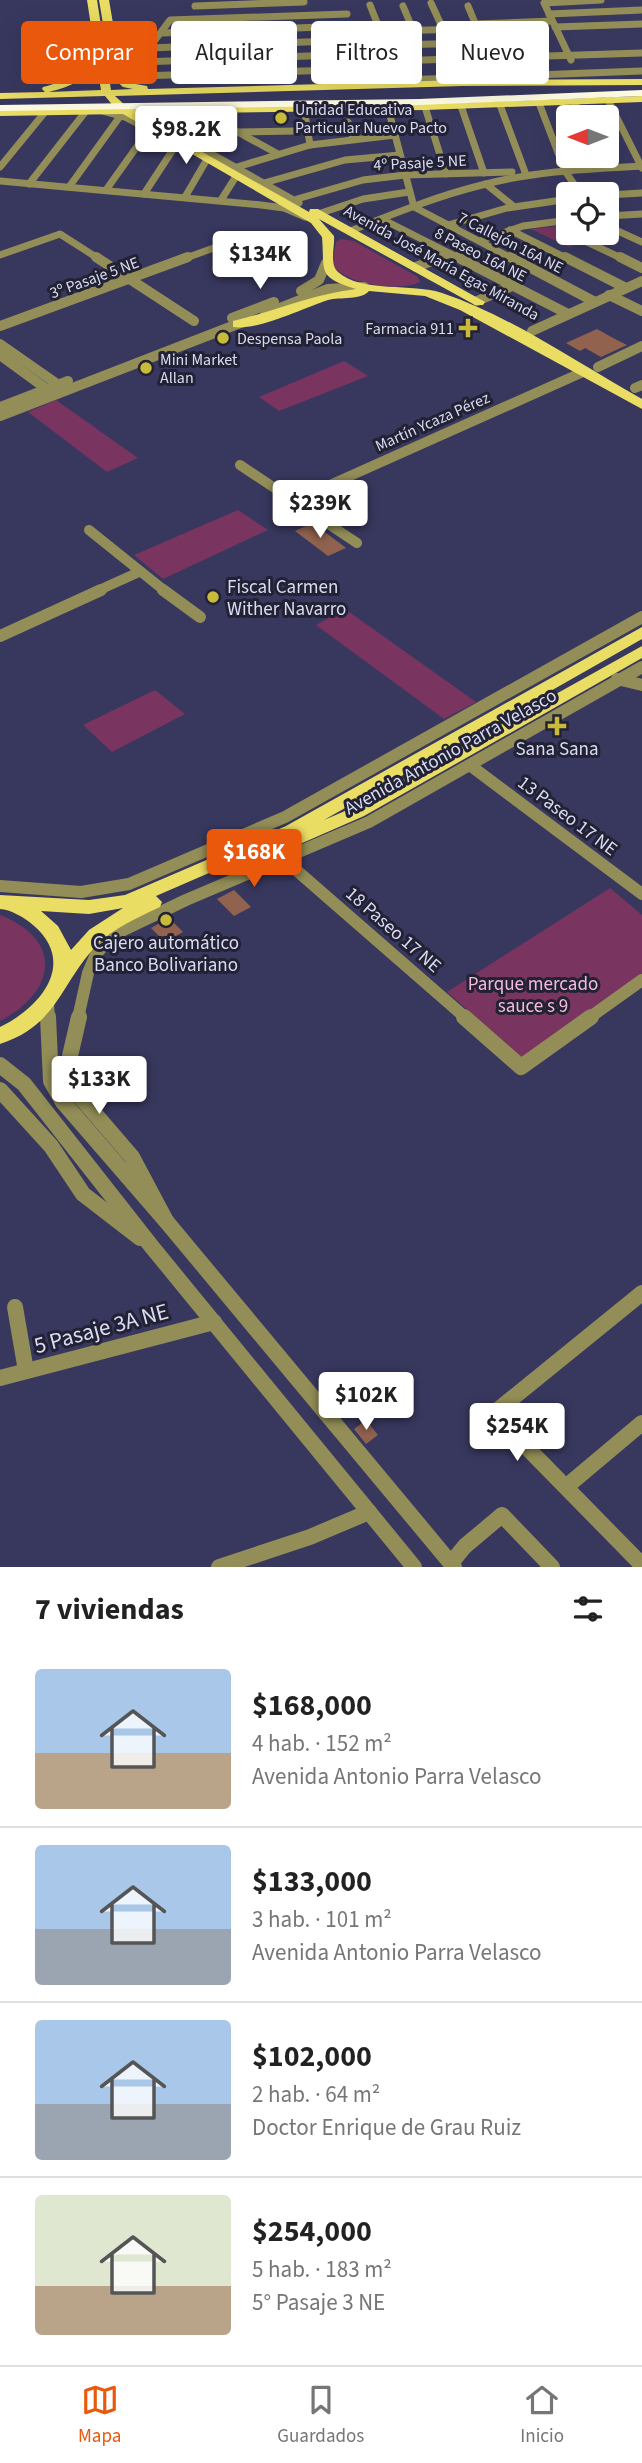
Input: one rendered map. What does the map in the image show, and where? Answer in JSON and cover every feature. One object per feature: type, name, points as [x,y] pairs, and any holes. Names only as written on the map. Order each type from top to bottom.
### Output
[{"type":"highway","points":[[0,97],[505,86],[640,90]]},
{"type":"highway","points":[[0,111],[373,90]]},
{"type":"highway","points":[[170,109],[209,98]]},
{"type":"main road","points":[[0,97],[49,89],[84,73],[90,60],[91,0]]},
{"type":"main road","points":[[91,0],[103,82],[109,97],[132,117],[227,166]]},
{"type":"main road","points":[[102,0],[106,74],[113,96],[142,120],[227,166]]},
{"type":"main road","points":[[102,0],[118,79],[132,86],[209,98]]},
{"type":"main road","points":[[0,97],[209,98],[267,90],[505,86],[579,78],[640,90]]},
{"type":"main road","points":[[0,111],[500,105],[608,100],[640,90]]},
{"type":"main road","name":"Avenida José María Egas Miranda","points":[[227,166],[279,200],[350,231],[640,388]]},
{"type":"main road","name":"Avenida José María Egas Miranda","points":[[227,166],[298,201],[316,217],[327,233],[329,243],[326,263],[334,275],[350,284],[440,296],[468,308],[642,405]]},
{"type":"main road","points":[[329,243],[341,236],[363,238]]},
{"type":"main road","points":[[403,289],[418,287],[425,282],[417,268]]},
{"type":"main road","points":[[238,324],[276,315],[338,293],[440,296]]},
{"type":"main road","name":"Avenida Antonio Parra Velasco","points":[[0,903],[76,907],[117,904],[292,830],[642,632]]},
{"type":"main road","name":"Avenida Antonio Parra Velasco","points":[[53,996],[82,947],[104,926],[277,853],[358,812],[642,651]]},
{"type":"main road","points":[[292,830],[300,808]]},
{"type":"main road","points":[[0,903],[19,908],[41,920],[58,940],[64,963],[53,996],[15,1030],[0,1036]]},
{"type":"street","points":[[601,0],[544,3],[579,78],[642,71]]},
{"type":"street","points":[[195,6],[304,2]]},
{"type":"street","points":[[431,4],[439,21]]},
{"type":"street","points":[[250,5],[253,21]]},
{"type":"street","points":[[370,5],[376,21]]},
{"type":"street","points":[[403,6],[409,21]]},
{"type":"street","points":[[467,6],[474,21]]},
{"type":"street","points":[[549,21],[642,10]]},
{"type":"street","points":[[157,39],[170,20],[346,12],[349,21]]},
{"type":"street","points":[[552,21],[642,24]]},
{"type":"street","points":[[162,33],[171,33]]},
{"type":"street","points":[[549,56],[642,53]]},
{"type":"street","points":[[422,81],[505,86]]},
{"type":"street","points":[[266,84],[267,90]]},
{"type":"street","points":[[372,84],[373,90],[389,84]]},
{"type":"street","points":[[608,100],[641,167]]},
{"type":"street","points":[[539,103],[565,171],[573,182]]},
{"type":"street","points":[[500,105],[525,172]]},
{"type":"street","points":[[461,106],[484,173]]},
{"type":"street","points":[[425,107],[446,174]]},
{"type":"street","points":[[194,108],[278,154]]},
{"type":"street","points":[[304,108],[310,145]]},
{"type":"street","points":[[388,108],[414,207]]},
{"type":"street","points":[[150,110],[144,112],[144,116],[227,166],[298,201]]},
{"type":"street","points":[[29,184],[86,111]]},
{"type":"street","points":[[99,111],[121,115],[279,200]]},
{"type":"street","points":[[0,167],[45,112]]},
{"type":"street","points":[[69,187],[121,115]]},
{"type":"street","points":[[348,122],[353,138]]},
{"type":"street","points":[[235,132],[296,131]]},
{"type":"street","points":[[227,166],[310,145],[395,135]]},
{"type":"street","points":[[106,191],[143,138]]},
{"type":"street","points":[[144,194],[176,145]]},
{"type":"street","points":[[264,183],[345,160],[400,155]]},
{"type":"street","points":[[185,197],[206,161]]},
{"type":"street","name":"4º Pasaje 5 NE","points":[[298,201],[353,182],[405,175],[641,167]]},
{"type":"street","points":[[350,231],[486,184],[547,172]]},
{"type":"street","points":[[221,200],[235,178]]},
{"type":"street","points":[[0,181],[221,200],[284,208],[316,217],[363,198],[409,192]]},
{"type":"street","points":[[486,184],[512,205]]},
{"type":"street","points":[[619,194],[642,193]]},
{"type":"street","points":[[448,225],[474,214],[512,205],[556,200]]},
{"type":"street","name":"7 Callejón 16A NE","points":[[414,207],[596,302]]},
{"type":"street","points":[[619,215],[641,214]]},
{"type":"street","name":"8 Paseo 16A NE","points":[[382,219],[568,314]]},
{"type":"street","points":[[480,242],[510,230],[556,222]]},
{"type":"street","points":[[510,230],[626,288]]},
{"type":"street","points":[[619,231],[642,242]]},
{"type":"street","points":[[0,256],[61,234],[194,321]]},
{"type":"street","points":[[198,254],[222,244]]},
{"type":"street","points":[[592,245],[642,268]]},
{"type":"street","name":"3º Pasaje 5 NE","points":[[0,326],[198,254]]},
{"type":"street","points":[[417,268],[451,254]]},
{"type":"street","points":[[0,416],[56,390],[309,288],[322,277],[326,263]]},
{"type":"street","points":[[532,331],[642,281]]},
{"type":"street","points":[[477,301],[512,286]]},
{"type":"street","points":[[0,407],[56,390],[328,289],[369,287]]},
{"type":"street","points":[[609,296],[642,311]]},
{"type":"street","points":[[0,344],[56,390]]},
{"type":"street","points":[[598,367],[642,346]]},
{"type":"street","points":[[0,355],[56,390]]},
{"type":"street","name":"Martín Ycaza Pérez","points":[[294,501],[583,372]]},
{"type":"street","points":[[240,465],[357,543]]},
{"type":"street","points":[[89,530],[138,572],[200,617]]},
{"type":"street","points":[[0,636],[138,572]]},
{"type":"street","name":"Avenida Antonio Parra Velasco","points":[[0,886],[69,892],[115,889],[285,817],[642,617]]},
{"type":"street","points":[[642,651],[642,657]]},
{"type":"street","name":"Avenida Antonio Parra Velasco","points":[[166,1221],[132,1157],[70,1085],[70,1056],[91,964],[101,946],[125,929],[277,853],[369,822],[642,667]]},
{"type":"street","points":[[596,677],[642,685]]},
{"type":"street","name":"13 Paseo 17 NE","points":[[471,766],[642,894]]},
{"type":"street","name":"18 Paseo 17 NE","points":[[277,853],[521,1067],[642,980]]},
{"type":"street","points":[[53,996],[51,1081],[56,1092],[452,1565],[465,1546],[502,1516],[552,1567]]},
{"type":"street","points":[[0,1065],[24,1084],[152,1247],[414,1567]]},
{"type":"street","points":[[0,1090],[51,1146],[83,1194],[152,1247]]},
{"type":"street","points":[[642,1293],[489,1418],[567,1486],[642,1564]]},
{"type":"street","points":[[15,1307],[26,1371]]},
{"type":"street","name":"5 Pasaje 3A NE","points":[[0,1378],[214,1322]]},
{"type":"street","points":[[567,1486],[642,1423]]},
{"type":"street","points":[[219,1567],[250,1563],[369,1512]]},
{"type":"green space","points":[[556,226],[556,241],[531,229]]},
{"type":"green space","points":[[341,239],[354,241],[418,277],[420,282],[386,286],[348,277],[332,264],[336,242]]},
{"type":"green space","points":[[344,361],[368,376],[279,411],[259,397]]},
{"type":"green space","points":[[56,400],[138,458],[107,472],[28,412]]},
{"type":"green space","points":[[238,510],[268,530],[163,579],[134,555]]},
{"type":"green space","points":[[345,609],[476,702],[444,719],[316,625]]},
{"type":"green space","points":[[155,690],[185,714],[112,752],[83,725]]},
{"type":"green space","name":"Parque mercado sauce s 9","points":[[610,888],[642,915],[642,978],[522,1058],[447,992]]},
{"type":"green space","points":[[0,915],[21,926],[35,938],[43,952],[45,967],[33,996],[0,1021]]},
{"type":"building","points":[[597,329],[627,345],[601,357],[585,348],[580,351],[566,343]]},
{"type":"building","points":[[313,523],[346,548],[328,556],[295,531]]},
{"type":"building","points":[[234,890],[251,907],[234,916],[217,899]]},
{"type":"building","points":[[169,918],[183,932],[165,942],[151,928]]},
{"type":"building","points":[[366,1420],[378,1435],[366,1444],[354,1429]]},
{"type":"place","name":"Unidad Educativa Particular Nuevo Pacto","points":[[281,118]]},
{"type":"place","name":"Farmacia 911","points":[[468,328]]},
{"type":"place","name":"Despensa Paola","points":[[223,338]]},
{"type":"place","name":"Mini Market Allan","points":[[146,368]]},
{"type":"place","name":"Fiscal Carmen Wither Navarro","points":[[213,597]]},
{"type":"place","name":"Sana Sana","points":[[557,726]]},
{"type":"place","name":"Cajero automático Banco Bolivariano","points":[[166,920]]}]
